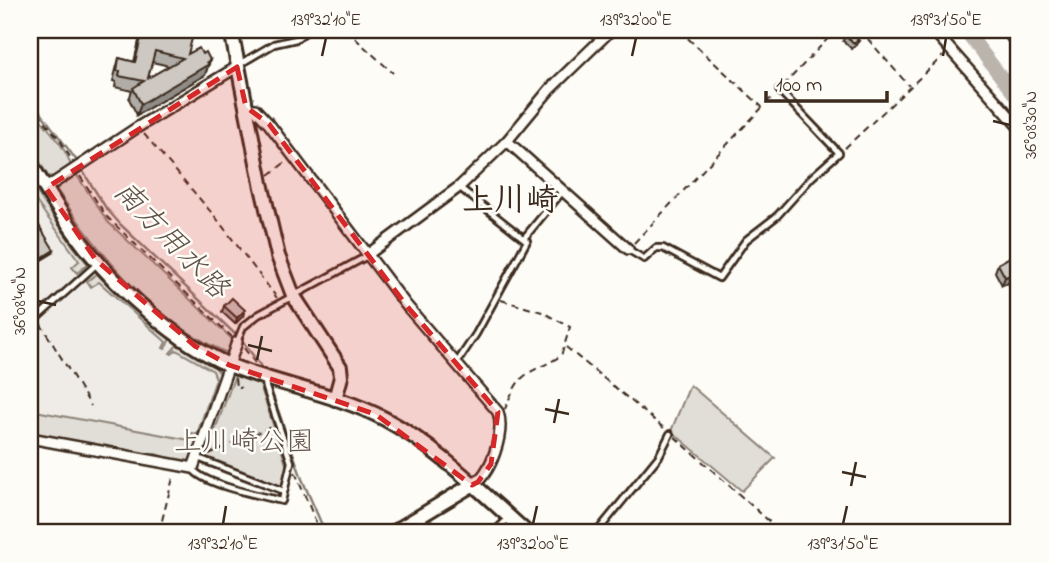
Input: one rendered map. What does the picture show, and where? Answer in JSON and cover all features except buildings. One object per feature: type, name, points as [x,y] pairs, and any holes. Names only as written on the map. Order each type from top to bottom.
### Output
[{"type":"street","points":[[231,30],[274,242],[293,295],[340,368],[341,377],[335,399]]},
{"type":"street","points":[[367,255],[460,187],[507,141],[550,89],[611,30]]},
{"type":"street","points":[[933,30],[1019,127]]},
{"type":"street","points":[[46,188],[138,127],[237,67]]},
{"type":"street","points":[[247,109],[257,111],[367,255],[499,415],[499,429],[489,467],[481,480],[394,532]]},
{"type":"street","points":[[507,141],[628,249]]},
{"type":"street","points":[[30,163],[83,245],[135,299],[168,327],[231,369],[335,399],[375,414],[404,431],[526,532]]},
{"type":"street","points":[[30,438],[193,468],[201,456],[231,369],[237,342]]},
{"type":"lane","points":[[237,67],[274,44],[296,39],[308,30]]},
{"type":"lane","points":[[628,249],[644,260],[656,248],[663,248],[719,278],[746,240],[777,216],[839,153],[779,90]]},
{"type":"lane","points":[[456,364],[476,334],[527,241],[460,187]]},
{"type":"lane","points":[[525,237],[563,191]]},
{"type":"lane","points":[[237,342],[246,324],[279,302],[367,255]]},
{"type":"lane","points":[[30,324],[99,263]]},
{"type":"lane","points":[[193,468],[198,476],[239,491],[282,501],[292,466],[260,376]]},
{"type":"lane","points":[[597,532],[659,456],[670,434]]},
{"type":"lane","points":[[201,456],[284,491]]},
{"type":"lane","points":[[494,532],[509,517]]},
{"type":"path","points":[[346,30],[393,73]]},
{"type":"path","points":[[678,30],[762,108]]},
{"type":"path","points":[[628,249],[836,30]]},
{"type":"path","points":[[860,30],[910,86]]},
{"type":"path","points":[[998,30],[1013,48],[1019,62]]},
{"type":"path","points":[[839,153],[950,50]]},
{"type":"path","points":[[30,103],[60,140],[107,217],[237,342],[256,363],[260,376]]},
{"type":"path","points":[[138,127],[217,219],[279,302]]},
{"type":"path","points":[[261,183],[293,156]]},
{"type":"path","points":[[495,299],[542,312],[570,327],[561,356],[518,380],[504,411],[499,415]]},
{"type":"path","points":[[39,321],[91,406]]},
{"type":"path","points":[[231,369],[236,387],[241,388]]},
{"type":"path","points":[[201,456],[278,424]]},
{"type":"path","points":[[159,532],[175,466]]},
{"type":"path","points":[[292,466],[320,532]]},
{"type":"highlighted area","points":[[237,67],[246,107],[269,124],[406,305],[498,412],[491,464],[478,482],[472,485],[375,414],[229,365],[195,346],[96,260],[46,188]]},
{"type":"shaded area","points":[[30,182],[73,246],[97,274],[177,345],[221,372],[200,442],[30,410]]},
{"type":"green space","points":[[30,106],[59,142],[71,166],[54,177],[48,176],[30,146]]},
{"type":"green space","points":[[76,174],[108,222],[231,338],[229,351],[225,352],[199,339],[175,323],[152,304],[110,261],[57,190],[58,185]]},
{"type":"green space","points":[[30,182],[88,264],[77,273],[72,267],[79,261],[30,193]]},
{"type":"green space","points":[[97,274],[170,339],[165,349],[163,348],[166,342],[99,282],[91,287],[87,281]]},
{"type":"green space","points":[[177,345],[215,367],[222,376],[191,462],[30,434],[30,410],[190,440],[192,433],[197,434],[216,379],[213,371],[176,350],[170,353]]},
{"type":"green space","name":"上川崎公園","points":[[235,375],[260,385],[287,467],[283,486],[279,488],[205,458]]},
{"type":"green space","points":[[690,385],[775,458],[742,491],[671,431]]},
{"type":"waterway","points":[[965,30],[1019,100]]},
{"type":"waterway","name":"南方用水路","points":[[30,98],[77,161]]},
{"type":"waterway","name":"南方用水路","points":[[82,170],[106,208],[121,225],[236,335]]},
{"type":"waterway","name":"南方用水路","points":[[241,339],[260,365]]},
{"type":"waterway","name":"南方用水路","points":[[271,390],[302,479],[325,532]]},
{"type":"district","name":"上川崎","points":[[510,199]]}]
